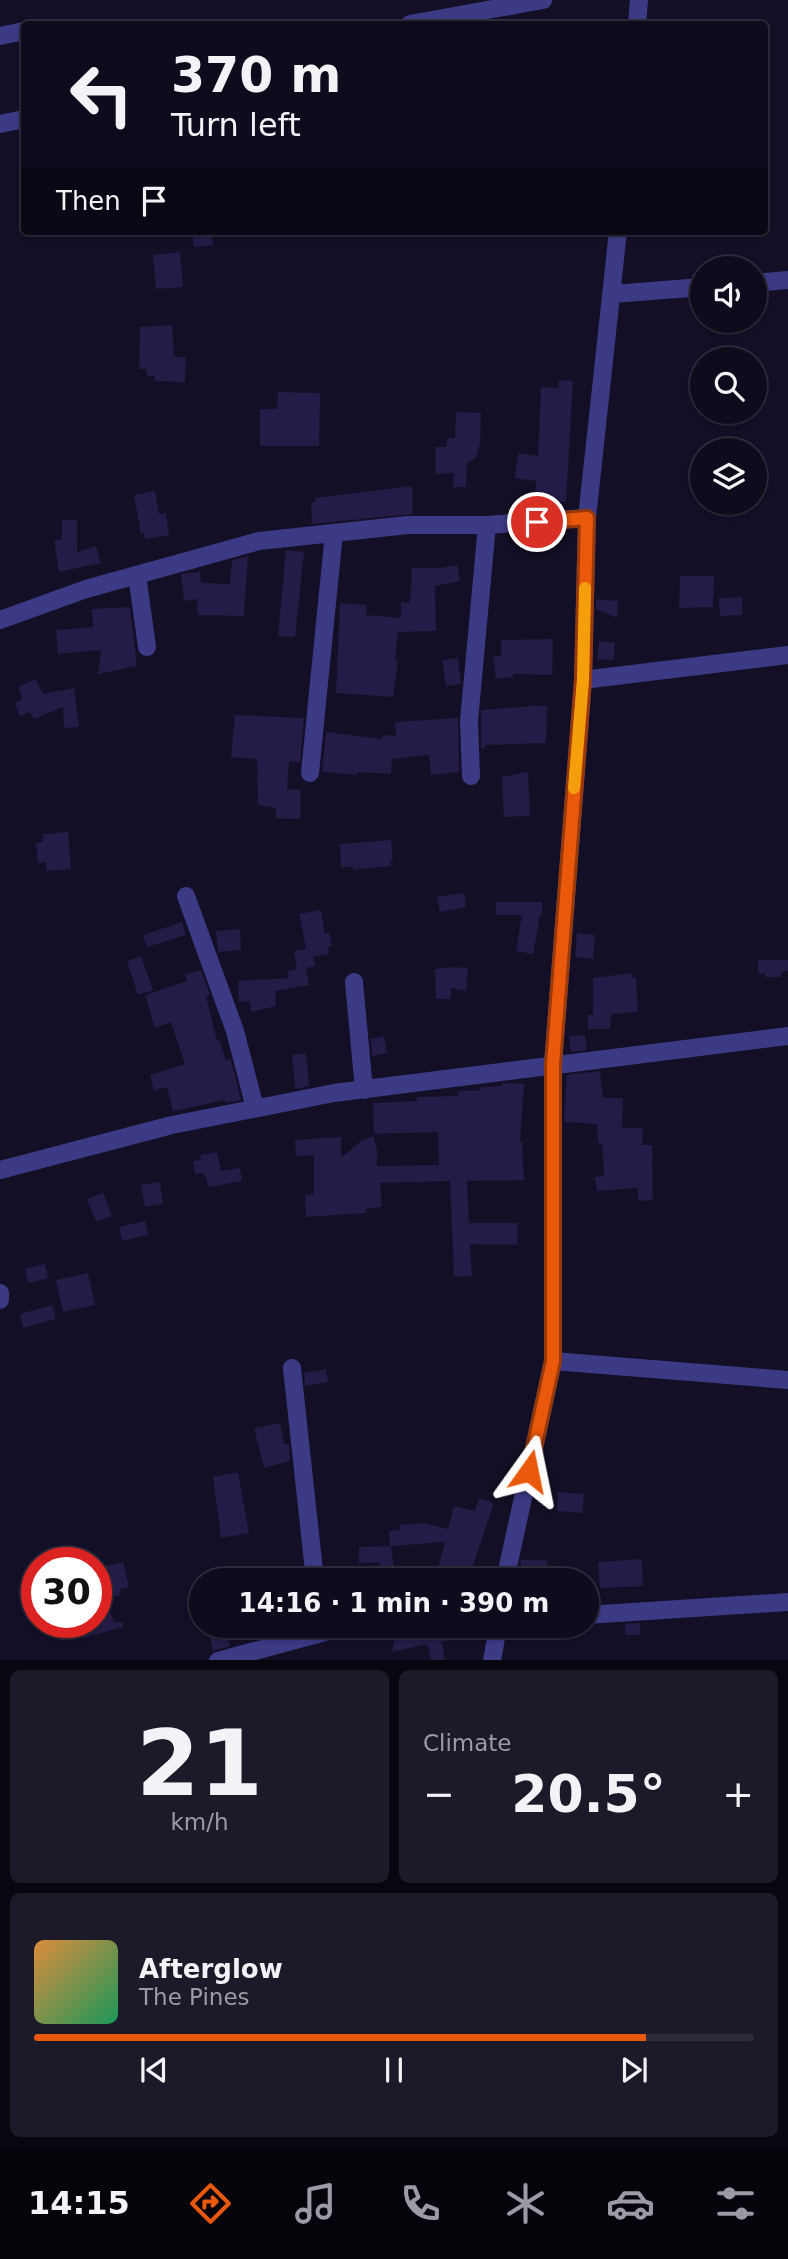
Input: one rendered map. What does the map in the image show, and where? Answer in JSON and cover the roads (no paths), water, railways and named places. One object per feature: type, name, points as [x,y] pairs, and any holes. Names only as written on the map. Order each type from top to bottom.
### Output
[{"type":"street","points":[[427,21],[543,0]]},
{"type":"street","points":[[637,21],[639,0]]},
{"type":"street","points":[[0,36],[21,32]]},
{"type":"street","points":[[0,124],[21,120]]},
{"type":"street","points":[[508,1568],[553,1361],[553,1064],[583,680],[587,518],[618,235]]},
{"type":"street","points":[[767,281],[788,280]]},
{"type":"street","points":[[612,294],[690,288]]},
{"type":"street","points":[[0,620],[86,589],[259,541],[408,525],[487,525],[587,518]]},
{"type":"street","points":[[471,776],[469,721],[487,525]]},
{"type":"street","points":[[310,774],[334,533]]},
{"type":"street","points":[[137,575],[147,647]]},
{"type":"street","points":[[583,680],[788,655]]},
{"type":"street","points":[[186,897],[235,1031],[256,1108]]},
{"type":"street","points":[[354,982],[364,1090]]},
{"type":"street","points":[[0,1170],[172,1125],[334,1093],[788,1036]]},
{"type":"street","points":[[0,1293],[0,1300]]},
{"type":"street","points":[[553,1361],[788,1380]]},
{"type":"street","points":[[292,1368],[314,1568]]},
{"type":"street","points":[[599,1614],[788,1602]]},
{"type":"street","points":[[221,1660],[291,1638]]},
{"type":"street","points":[[492,1660],[496,1638]]}]
